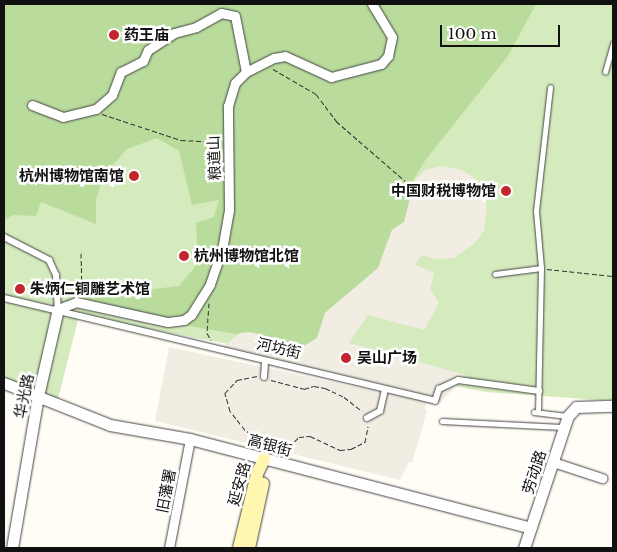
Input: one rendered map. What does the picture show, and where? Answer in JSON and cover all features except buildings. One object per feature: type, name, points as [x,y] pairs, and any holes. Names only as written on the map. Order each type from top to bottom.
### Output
[{"type":"main road","name":"延安路","points":[[239,548],[257,474],[264,459]]},
{"type":"main road","name":"延安路","points":[[248,548],[265,476],[264,459]]},
{"type":"street","name":"粮道山","points":[[58,309],[67,303],[82,303],[168,322],[184,320],[191,315],[210,284],[222,250],[229,210],[227,142],[230,94],[246,72],[285,56],[331,77],[381,64],[388,56],[392,37],[372,4]]},
{"type":"street","points":[[32,105],[63,117],[92,110],[112,94],[121,72],[143,61],[148,50],[174,33],[196,28],[222,13],[235,16],[246,72]]},
{"type":"street","points":[[4,237],[49,260],[56,275],[58,309]]},
{"type":"street","name":"河坊街","points":[[4,298],[58,309],[435,401],[439,389],[458,380],[538,391]]},
{"type":"street","name":"华光路","points":[[12,548],[38,396],[58,309]]},
{"type":"street","points":[[264,377],[265,363]]},
{"type":"street","name":"高银街","points":[[4,383],[110,425],[190,440],[531,528]]},
{"type":"street","points":[[368,418],[380,411],[385,390]]},
{"type":"street","points":[[572,411],[613,406]]},
{"type":"street","name":"劳动路","points":[[524,548],[564,427],[572,411]]},
{"type":"street","name":"旧藩署","points":[[168,548],[190,440]]},
{"type":"street","points":[[554,462],[602,478]]},
{"type":"lane","points":[[605,72],[613,44]]},
{"type":"lane","points":[[550,88],[536,210],[541,268],[536,412],[572,411]]},
{"type":"lane","points":[[495,274],[541,268]]},
{"type":"lane","points":[[442,422],[564,427]]},
{"type":"path","points":[[263,64],[316,94],[336,121],[411,186]]},
{"type":"path","points":[[92,110],[181,140],[227,142]]},
{"type":"path","points":[[81,253],[82,303]]},
{"type":"path","points":[[541,268],[613,276]]},
{"type":"path","points":[[210,301],[207,333],[214,346]]},
{"type":"path","points":[[257,447],[256,438],[245,430],[230,411],[225,393],[237,380],[252,375],[264,377],[291,387],[325,388],[356,404],[368,418],[369,432],[365,442],[351,449],[340,450],[310,436],[299,436],[284,452]]},
{"type":"green space","points":[[4,4],[613,4],[613,401],[486,392],[79,316],[58,399],[4,384]]},
{"type":"green space","points":[[4,4],[536,4],[508,56],[424,162],[407,191],[410,198],[404,222],[392,230],[378,268],[325,313],[317,338],[305,346],[113,313],[63,300],[179,286],[198,263],[196,223],[214,217],[219,200],[192,205],[179,151],[157,138],[127,149],[104,175],[96,199],[96,224],[41,202],[36,216],[13,215],[4,221]]},
{"type":"shaded area","points":[[443,166],[462,170],[477,180],[487,208],[484,231],[474,244],[454,258],[437,259],[421,255],[415,265],[434,273],[430,289],[439,303],[424,330],[368,315],[349,343],[466,375],[438,405],[426,403],[425,410],[427,411],[412,463],[409,462],[400,480],[155,421],[169,347],[416,400],[217,352],[240,333],[250,332],[304,346],[317,338],[325,313],[378,268],[392,230],[404,222],[410,199],[407,191],[425,170]]},
{"type":"place","name":"药王庙","points":[[114,35]]},
{"type":"place","name":"杭州博物馆南馆","points":[[134,176]]},
{"type":"place","name":"中国财税博物馆","points":[[506,191]]},
{"type":"place","name":"杭州博物馆北馆","points":[[184,256]]},
{"type":"place","name":"朱炳仁铜雕艺术馆","points":[[20,289]]},
{"type":"place","name":"吴山广场","points":[[346,358]]}]
